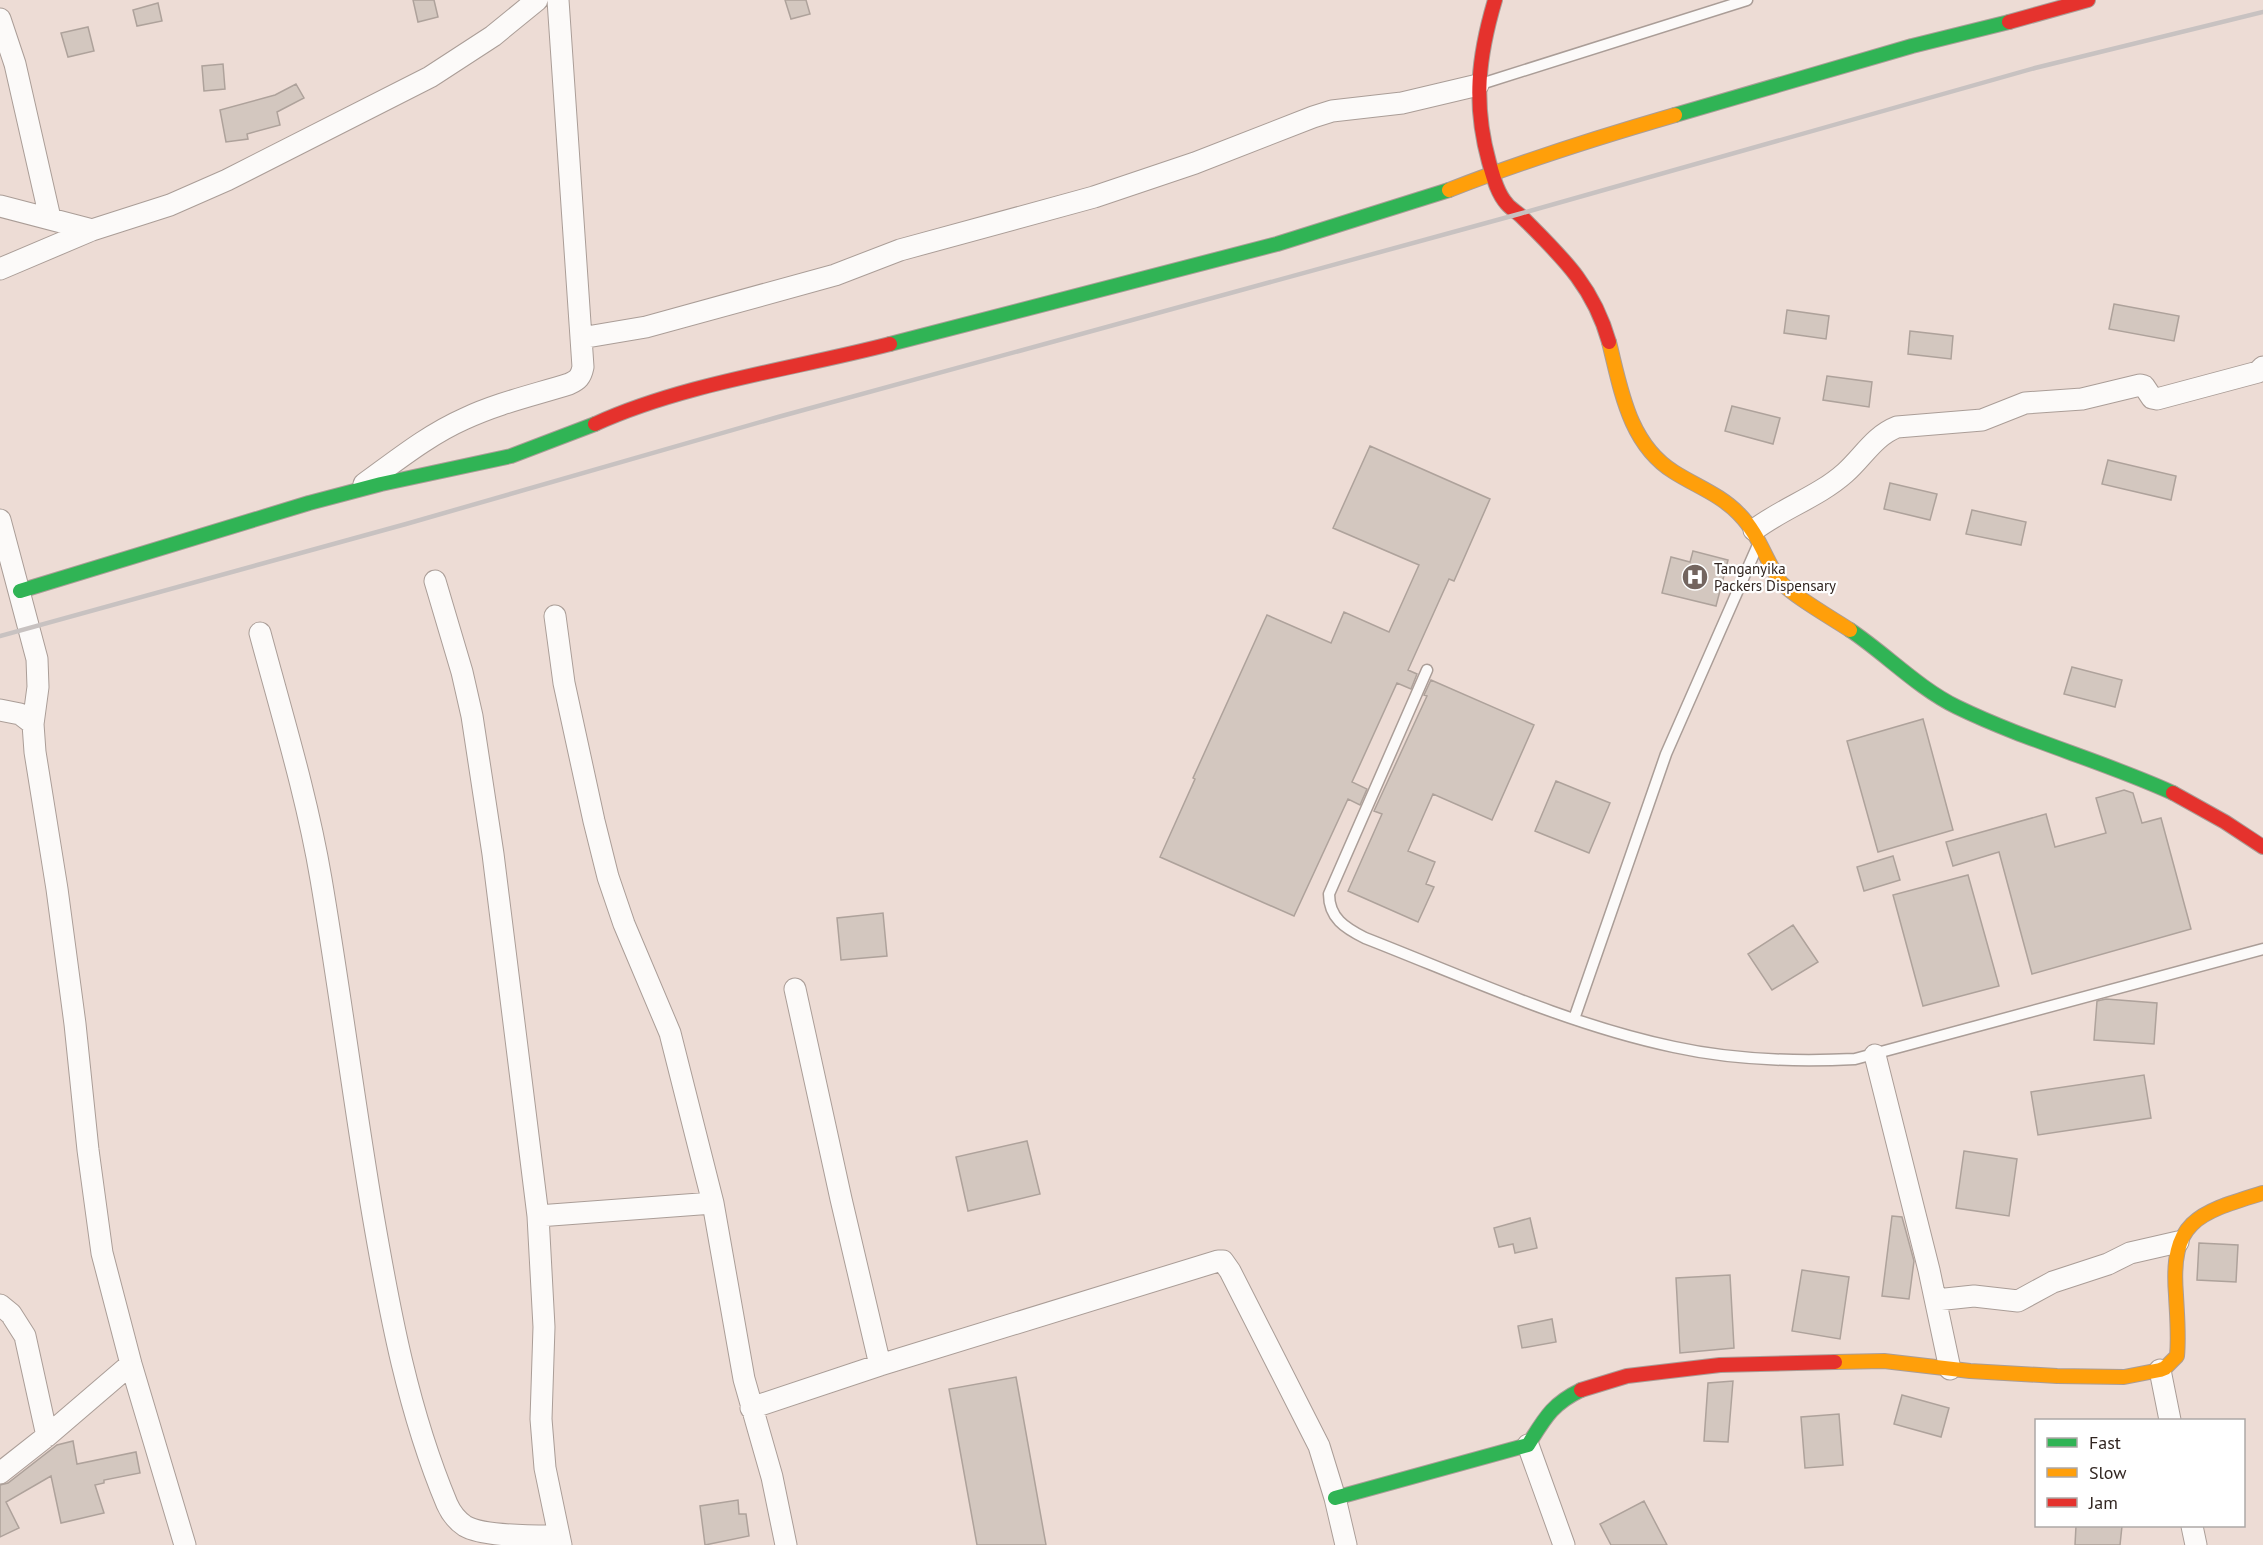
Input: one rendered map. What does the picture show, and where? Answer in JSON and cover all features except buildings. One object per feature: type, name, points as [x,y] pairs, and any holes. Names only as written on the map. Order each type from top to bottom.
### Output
[{"type":"street","points":[[0,269],[92,230],[170,205],[227,180],[401,93],[493,36],[537,0]]},
{"type":"street","points":[[356,490],[439,432],[463,419],[577,380],[582,375],[558,0]]},
{"type":"street","points":[[1495,0],[1483,48],[1478,85],[1479,106],[1497,186],[1509,207],[1519,214],[1595,301],[1627,406],[1648,450],[1667,469],[1717,496],[1745,519],[1757,536],[1780,581],[1786,587],[1853,632],[1940,697],[2035,741],[2142,779],[2225,822],[2263,847]]},
{"type":"street","points":[[20,591],[356,490],[511,456],[578,432],[628,409],[1257,250],[1442,193],[1493,173],[1610,134],[1833,68],[2088,0]]},
{"type":"street","points":[[0,19],[15,64],[50,218]]},
{"type":"street","points":[[581,338],[646,327],[835,275],[900,250],[1094,196],[1195,163],[1323,114],[1402,104],[1478,85]]},
{"type":"street","points":[[0,206],[92,230]]},
{"type":"street","points":[[1757,536],[1831,485],[1846,473],[1874,442],[1889,430],[1897,427],[1982,420],[2006,409],[2025,404],[2082,399],[2140,385],[2144,386],[2152,398],[2157,399],[2258,372],[2263,367]]},
{"type":"street","points":[[0,520],[37,659],[38,687],[33,724],[35,752],[48,819],[75,1024],[87,1150],[102,1253],[130,1364],[185,1545]]},
{"type":"street","points":[[260,633],[299,777],[321,877],[353,1097],[387,1298],[413,1410],[447,1504],[455,1518],[468,1528],[560,1540],[545,1468],[541,1419],[544,1327],[538,1216],[493,854],[472,716],[462,672],[435,581]]},
{"type":"street","points":[[555,616],[572,722],[608,877],[624,924],[670,1033],[713,1203],[744,1379],[772,1477],[786,1545]]},
{"type":"street","points":[[0,710],[20,714],[33,724]]},
{"type":"street","points":[[795,989],[880,1365]]},
{"type":"street","points":[[1875,1055],[1936,1300],[1950,1368]]},
{"type":"street","points":[[1335,1498],[1471,1463],[1528,1444],[1550,1411],[1564,1398],[1589,1386],[1627,1376],[1731,1365],[1884,1361],[2057,1376],[2124,1377],[2160,1370],[2171,1363],[2178,1349],[2174,1271],[2178,1242],[2187,1228],[2200,1219],[2228,1205],[2263,1193]]},
{"type":"street","points":[[538,1216],[713,1203]]},
{"type":"street","points":[[1936,1300],[1974,1296],[2018,1301],[2043,1286],[2098,1268],[2130,1253],[2178,1242]]},
{"type":"street","points":[[751,1408],[880,1365],[1222,1261],[1230,1271],[1319,1446],[1346,1545]]},
{"type":"street","points":[[0,1305],[11,1314],[25,1336],[47,1436]]},
{"type":"street","points":[[0,1473],[47,1436],[130,1364]]},
{"type":"street","points":[[2160,1370],[2170,1419]]},
{"type":"street","points":[[1528,1444],[1564,1545]]},
{"type":"street","points":[[2192,1527],[2196,1545]]},
{"type":"lane","points":[[1478,85],[1747,0]]},
{"type":"lane","points":[[1574,1019],[1666,754],[1757,536]]},
{"type":"lane","points":[[1426,670],[1333,884],[1329,894],[1330,909],[1345,928],[1365,938],[1612,1032],[1675,1048],[1740,1057],[1789,1061],[1855,1059],[2263,949]]},
{"type":"railway","points":[[0,636],[406,524],[778,417],[1519,214],[2035,68],[2263,12]]},
{"type":"traffic: fast","points":[[1675,115],[1912,46],[2009,22]]},
{"type":"traffic: fast","points":[[890,344],[1277,244],[1449,190]]},
{"type":"traffic: fast","points":[[20,591],[309,503],[381,484],[511,456],[595,424]]},
{"type":"traffic: fast","points":[[1850,630],[1915,681],[1957,707],[2173,793]]},
{"type":"traffic: fast","points":[[1335,1498],[1528,1445],[1556,1406],[1581,1390]]},
{"type":"traffic: slow","points":[[1449,190],[1561,150],[1675,115]]},
{"type":"traffic: slow","points":[[1609,342],[1629,414],[1647,447],[1674,472],[1732,507],[1746,521],[1779,580],[1801,599],[1850,630]]},
{"type":"traffic: slow","points":[[1835,1362],[1884,1361],[1970,1371],[2057,1376],[2124,1377],[2160,1370],[2177,1356],[2175,1270],[2178,1250],[2184,1235],[2193,1223],[2205,1214],[2263,1193]]},
{"type":"traffic: jam","points":[[1495,0],[1481,61],[1479,100],[1484,141],[1494,179],[1507,204],[1562,258],[1585,288],[1609,342]]},
{"type":"traffic: jam","points":[[2009,22],[2088,0]]},
{"type":"traffic: jam","points":[[595,424],[630,410],[703,387],[890,344]]},
{"type":"traffic: jam","points":[[2173,793],[2225,822],[2263,847]]},
{"type":"traffic: jam","points":[[1581,1390],[1627,1376],[1720,1365],[1835,1362]]},
{"type":"place","name":"Tanganyika Packers Dispensary","points":[[1695,577]]}]
